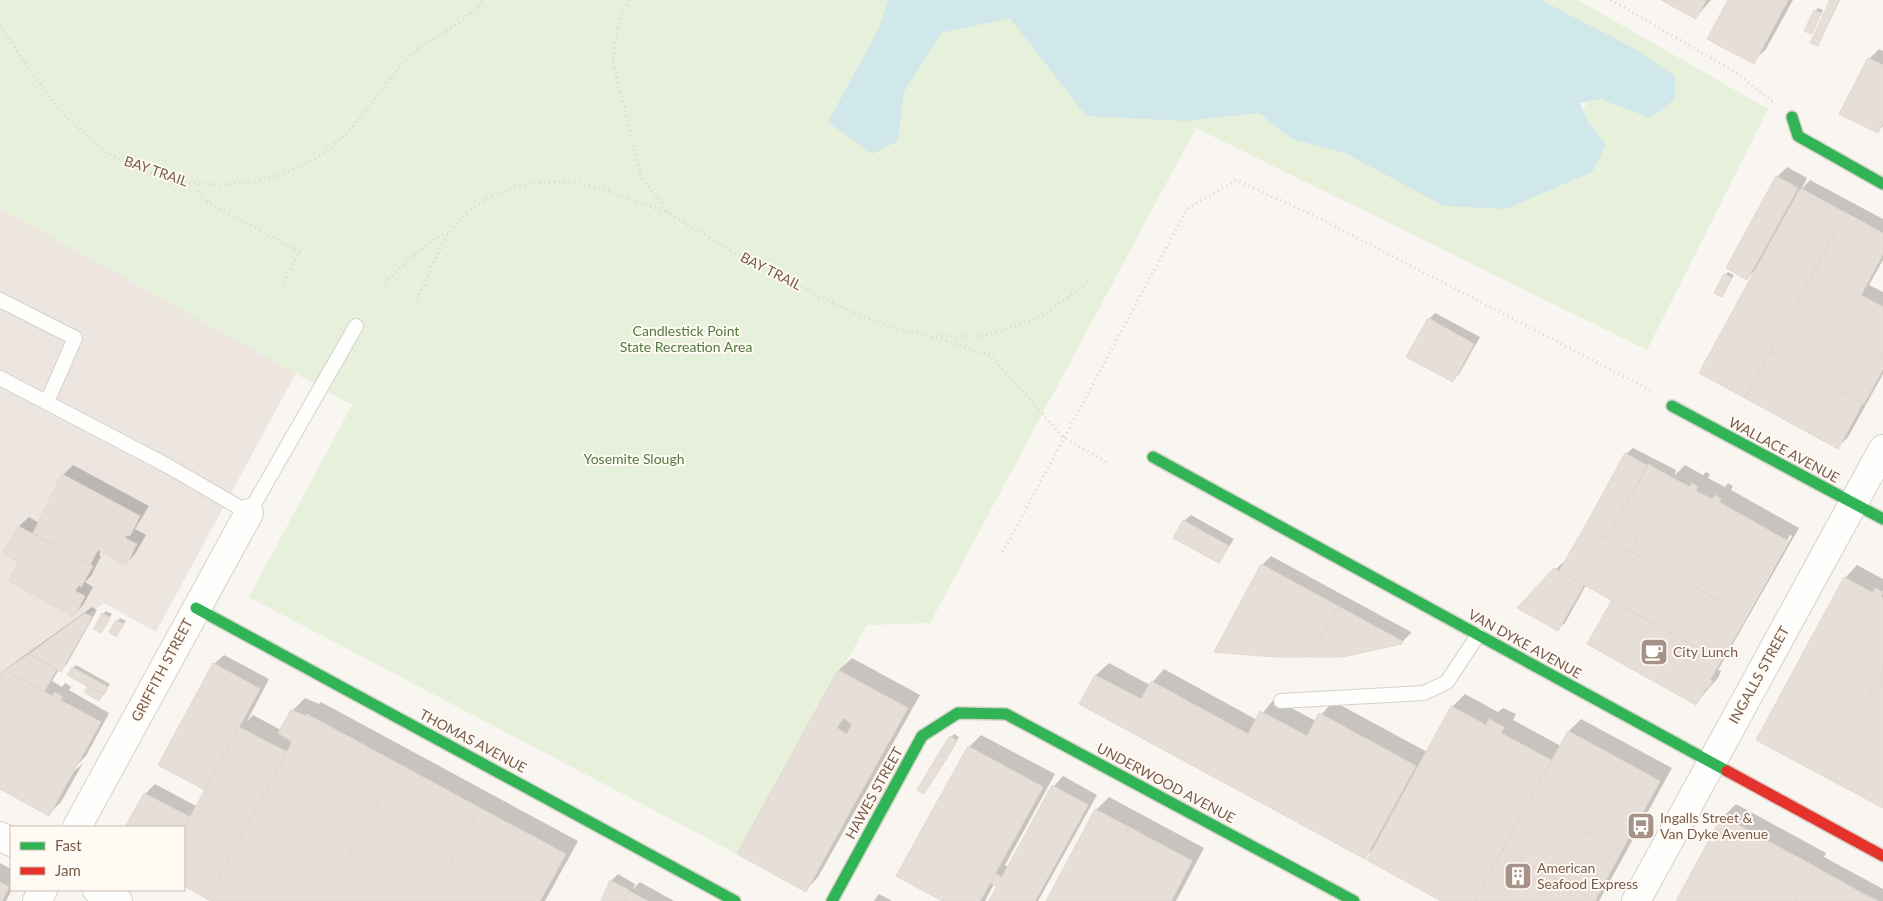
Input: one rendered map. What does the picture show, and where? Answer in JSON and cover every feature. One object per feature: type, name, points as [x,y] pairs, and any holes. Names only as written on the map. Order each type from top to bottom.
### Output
[{"type":"street","points":[[1792,117],[1798,136],[1883,184]]},
{"type":"street","name":"WALLACE AVENUE","points":[[1672,406],[1883,519]]},
{"type":"street","name":"INGALLS STREET","points":[[1636,901],[1883,448]]},
{"type":"street","name":"VAN DYKE AVENUE","points":[[1153,457],[1883,856]]},
{"type":"street","name":"GRIFFITH STREET","points":[[78,826],[249,513]]},
{"type":"street","name":"THOMAS AVENUE","points":[[196,608],[735,901]]},
{"type":"street","name":"HAWES STREET","points":[[832,901],[922,736],[958,713]]},
{"type":"street","name":"UNDERWOOD AVENUE","points":[[958,713],[1006,714],[1354,901]]},
{"type":"street","points":[[99,891],[118,901]]},
{"type":"lane","points":[[0,300],[75,338],[46,402]]},
{"type":"lane","points":[[0,378],[168,466],[249,513],[356,326]]},
{"type":"lane","points":[[1281,701],[1424,693],[1446,682],[1478,635]]},
{"type":"path","name":"BAY TRAIL","points":[[0,26],[64,113],[94,142],[127,164],[197,185],[244,183],[289,171],[322,154],[351,130],[409,56],[452,26],[483,0]]},
{"type":"path","name":"BAY TRAIL","points":[[629,0],[619,21],[613,62],[641,176],[670,214],[755,265],[850,311],[893,328],[928,336],[980,336],[1011,328],[1043,315],[1090,281]]},
{"type":"path","points":[[1611,0],[1735,72],[1792,117]]},
{"type":"path","points":[[1003,552],[1187,210],[1236,180],[1313,215],[1644,385],[1672,406]]},
{"type":"path","points":[[416,299],[452,230],[466,213],[492,194],[514,186],[544,182],[575,182],[608,190],[670,214]]},
{"type":"path","points":[[197,185],[202,199],[300,252],[282,284]]},
{"type":"path","points":[[385,283],[410,257],[432,240],[452,230]]},
{"type":"path","points":[[928,336],[990,355],[1064,438],[1107,462]]},
{"type":"shaded area","points":[[0,208],[296,373],[156,632],[104,603],[0,676]]},
{"type":"green space","name":"Candlestick Point State Recreation Area","points":[[0,0],[1015,0],[1576,128],[1607,52],[1514,0],[1578,0],[1768,109],[1647,350],[1196,128],[930,623],[867,625],[737,854],[249,597],[352,405],[0,208]]},
{"type":"water","points":[[888,0],[1541,0],[1637,50],[1675,76],[1675,99],[1651,118],[1600,99],[1580,103],[1588,122],[1606,145],[1592,172],[1506,209],[1444,206],[1345,153],[1292,139],[1259,113],[1186,121],[1086,116],[1010,18],[941,33],[904,92],[898,141],[872,154],[828,122],[879,28]]},
{"type":"building","points":[[1661,0],[1706,0],[1696,19]]},
{"type":"building","points":[[1728,0],[1788,0],[1754,64],[1707,39]]},
{"type":"building","points":[[1830,0],[1839,0],[1818,46],[1810,43]]},
{"type":"building","points":[[1814,10],[1821,13],[1812,34],[1804,31]]},
{"type":"building","points":[[1868,58],[1883,65],[1883,123],[1878,133],[1839,114]]},
{"type":"building","points":[[1776,176],[1798,188],[1747,280],[1726,268]]},
{"type":"building","points":[[1800,189],[1845,213],[1795,306],[1749,281]]},
{"type":"building","points":[[1845,213],[1883,234],[1883,254],[1861,295],[1815,270]]},
{"type":"building","points":[[1815,270],[1883,307],[1883,354],[1795,306]]},
{"type":"building","points":[[1724,274],[1732,278],[1722,297],[1714,293]]},
{"type":"building","points":[[1749,281],[1795,306],[1745,398],[1699,373]]},
{"type":"building","points":[[1795,306],[1883,354],[1883,369],[1864,404],[1770,352]]},
{"type":"building","points":[[1428,318],[1474,344],[1453,382],[1406,357]]},
{"type":"building","points":[[1770,352],[1863,403],[1838,449],[1745,398]]},
{"type":"building","points":[[1625,453],[1648,466],[1607,538],[1585,526]]},
{"type":"building","points":[[1648,464],[1671,477],[1630,551],[1607,538]]},
{"type":"building","points":[[62,474],[140,516],[130,536],[127,535],[125,538],[137,544],[126,565],[98,550],[90,565],[33,533]]},
{"type":"building","points":[[1671,477],[1690,487],[1692,483],[1698,487],[1696,491],[1712,499],[1715,495],[1721,499],[1719,502],[1788,541],[1746,615],[1630,551]]},
{"type":"building","points":[[1183,520],[1229,546],[1219,563],[1173,538]]},
{"type":"building","points":[[18,526],[93,566],[81,587],[79,585],[75,591],[85,596],[74,617],[9,581],[19,562],[3,553]]},
{"type":"building","points":[[1585,526],[1746,615],[1721,661],[1559,571]]},
{"type":"building","points":[[1261,564],[1338,606],[1310,657],[1275,657],[1214,652]]},
{"type":"building","points":[[1554,568],[1584,585],[1558,631],[1517,608]]},
{"type":"building","points":[[1844,577],[1873,593],[1875,588],[1883,592],[1881,597],[1883,598],[1883,670],[1825,777],[1756,740]]},
{"type":"building","name":"City Lunch","points":[[1612,600],[1721,661],[1710,680],[1713,681],[1708,689],[1706,688],[1696,705],[1587,644]]},
{"type":"building","points":[[1338,606],[1402,641],[1402,644],[1342,657],[1310,657]]},
{"type":"building","points":[[85,613],[92,617],[61,672],[29,654]]},
{"type":"building","points":[[102,613],[110,618],[101,633],[94,629]]},
{"type":"building","points":[[116,620],[124,624],[116,637],[109,632]]},
{"type":"building","points":[[29,654],[57,669],[44,692],[5,670]]},
{"type":"building","points":[[213,663],[260,689],[205,790],[158,765]]},
{"type":"building","points":[[72,667],[108,687],[104,695],[67,675]]},
{"type":"building","points":[[5,670],[52,696],[55,692],[63,697],[60,700],[101,722],[75,769],[0,728],[0,674]]},
{"type":"building","points":[[838,670],[908,708],[857,799],[788,761]],"holes":[[[843,718],[852,724],[847,734],[837,728]]]},
{"type":"building","points":[[1883,670],[1883,686],[1876,682]]},
{"type":"building","points":[[1095,675],[1141,699],[1151,681],[1248,734],[1260,711],[1307,736],[1319,713],[1416,766],[1365,859],[1079,704]]},
{"type":"building","points":[[1876,682],[1883,686],[1883,808],[1825,777]]},
{"type":"building","points":[[88,686],[103,694],[99,701],[84,692]]},
{"type":"building","points":[[1451,706],[1486,725],[1489,719],[1504,727],[1501,733],[1551,760],[1475,901],[1441,901],[1367,860]]},
{"type":"building","points":[[291,710],[306,716],[307,714],[399,764],[324,901],[211,901],[207,899],[292,742],[278,733]]},
{"type":"building","points":[[239,727],[287,752],[207,899],[185,887],[185,826]]},
{"type":"building","points":[[0,728],[75,769],[49,816],[0,789]]},
{"type":"building","points":[[1568,731],[1660,781],[1621,852],[1529,801]]},
{"type":"building","points":[[950,736],[957,741],[947,758],[939,753]]},
{"type":"building","points":[[968,746],[1043,787],[980,901],[942,901],[896,876]]},
{"type":"building","points":[[939,753],[947,758],[924,794],[917,790]]},
{"type":"building","points":[[788,761],[857,799],[806,892],[737,854]]},
{"type":"building","points":[[399,764],[480,808],[430,901],[324,901]]},
{"type":"building","points":[[1052,785],[1088,805],[1035,901],[989,901],[997,886],[990,883],[995,874],[1002,877]]},
{"type":"building","points":[[144,793],[190,817],[185,826],[126,826]]},
{"type":"building","points":[[1529,801],[1621,852],[1595,901],[1502,850]]},
{"type":"building","points":[[480,808],[566,854],[540,901],[430,901]]},
{"type":"building","points":[[1095,809],[1129,827],[1089,901],[1046,901]]},
{"type":"building","points":[[1722,816],[1814,866],[1795,901],[1676,901]]},
{"type":"building","points":[[1129,827],[1192,861],[1171,901],[1089,901]]},
{"type":"building","name":"American Seafood Express","points":[[1502,850],[1595,901],[1475,901]]},
{"type":"building","points":[[1814,866],[1862,893],[1858,901],[1795,901]]},
{"type":"building","points":[[610,880],[629,890],[624,901],[601,901]]},
{"type":"building","points":[[0,882],[9,887],[2,901],[0,901]]},
{"type":"building","points":[[629,891],[648,901],[624,901]]},
{"type":"building","points":[[1862,893],[1878,901],[1858,901]]},
{"type":"traffic: fast","points":[[1792,117],[1798,136],[1883,184]]},
{"type":"traffic: fast","points":[[1672,406],[1883,519]]},
{"type":"traffic: fast","points":[[1153,457],[1727,771]]},
{"type":"traffic: fast","points":[[196,608],[735,901]]},
{"type":"traffic: fast","points":[[832,901],[922,736],[958,713],[1006,714],[1354,901]]},
{"type":"traffic: jam","points":[[1727,771],[1883,856]]},
{"type":"place","name":"City Lunch","points":[[1654,652]]},
{"type":"place","name":"Ingalls Street & Van Dyke Avenue","points":[[1641,826]]},
{"type":"place","name":"American Seafood Express","points":[[1518,876]]},
{"type":"park label","name":"Yosemite Slough","points":[[634,459]]}]
